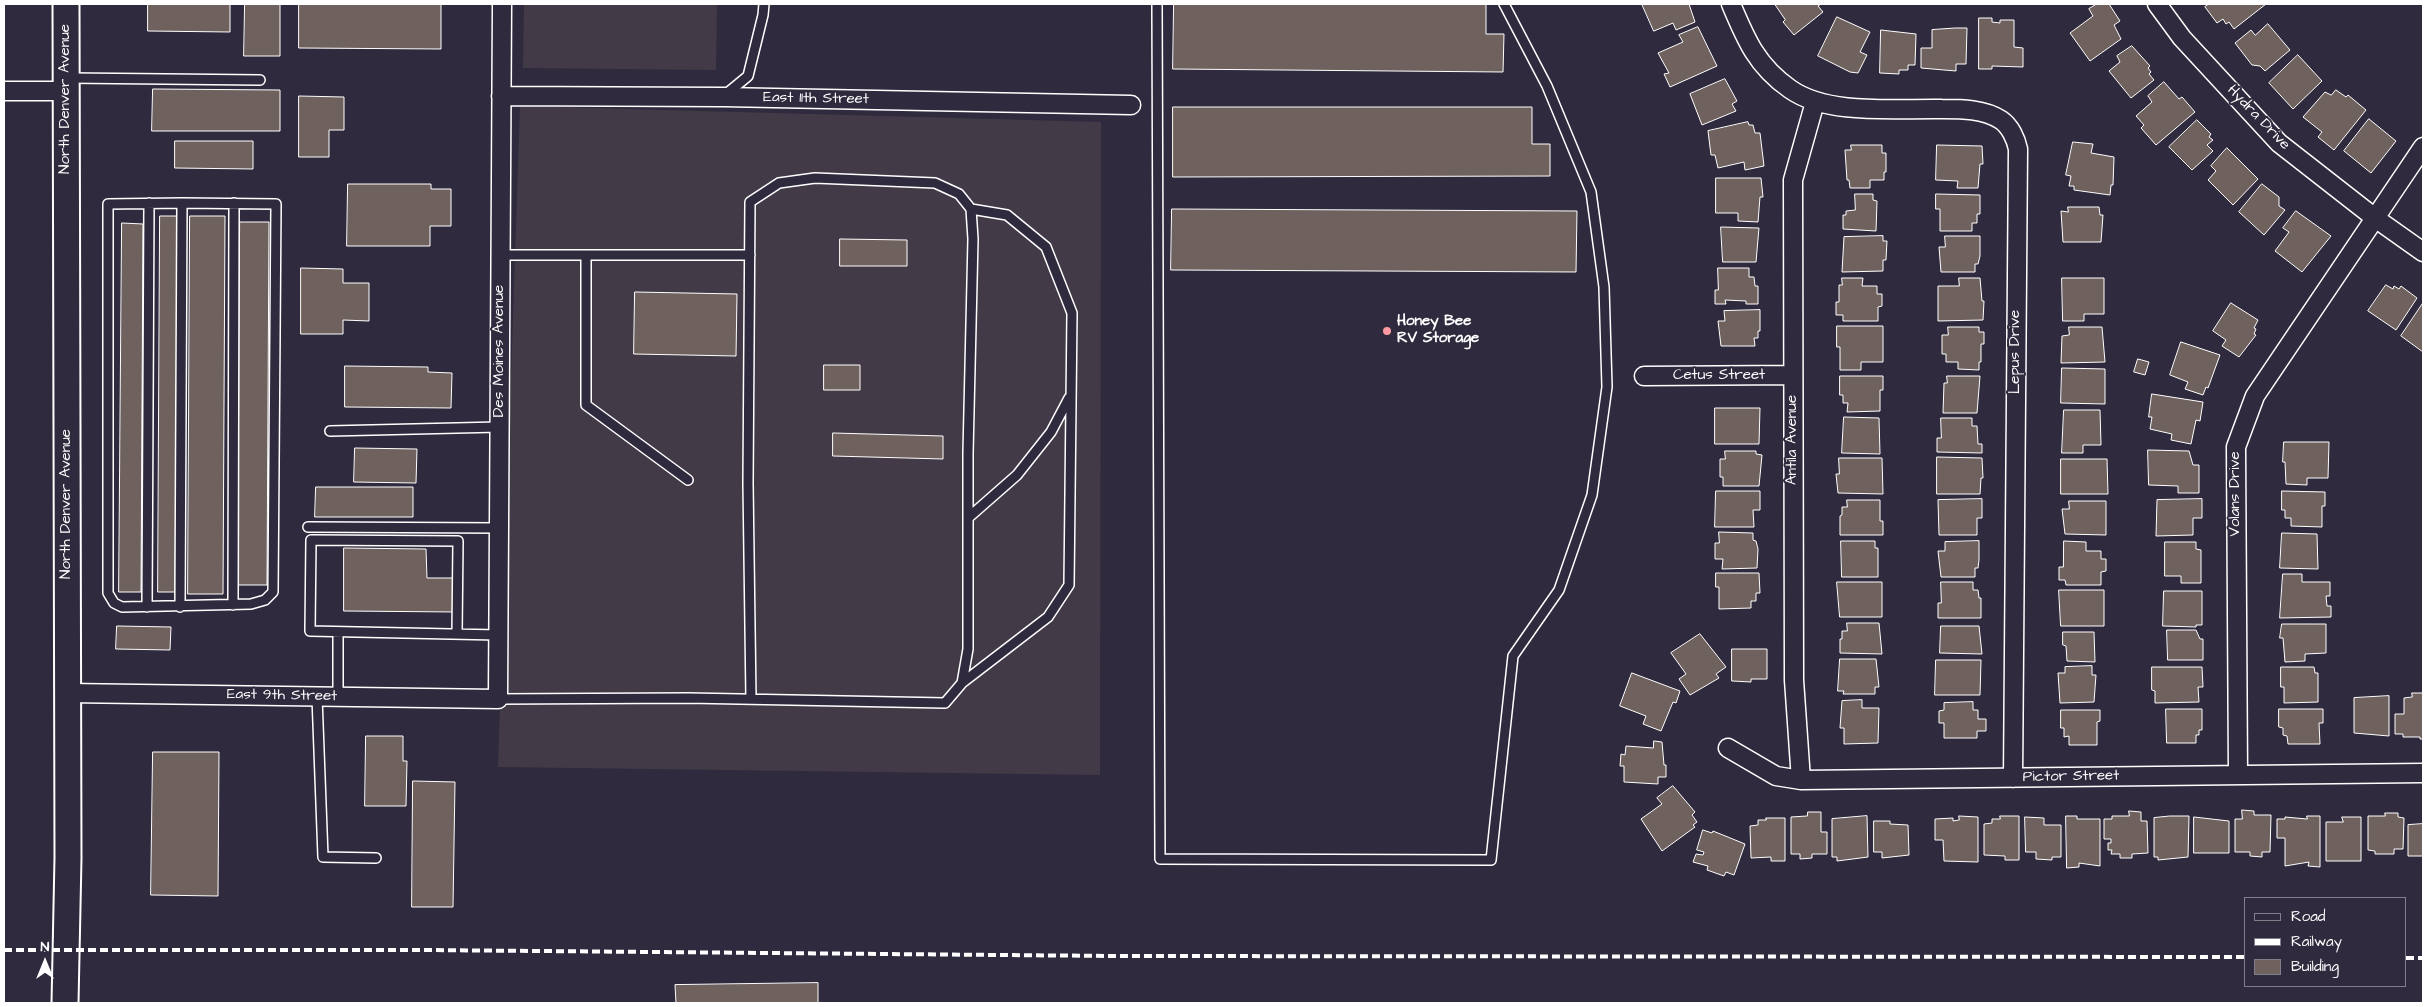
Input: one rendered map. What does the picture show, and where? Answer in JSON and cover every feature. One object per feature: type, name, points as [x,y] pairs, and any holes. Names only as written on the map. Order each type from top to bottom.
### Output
[{"type":"main road","name":"North Denver Avenue","points":[[65,1003],[68,858],[66,4]]},
{"type":"street","name":"Des Moines Avenue","points":[[498,699],[502,4]]},
{"type":"street","name":"Lepus Drive","points":[[1731,4],[1747,42],[1763,66],[1791,90],[1815,102],[1855,107],[1972,109],[2002,120],[2016,138],[2018,149],[2013,778]]},
{"type":"street","name":"Hydra Drive","points":[[2156,4],[2182,38],[2279,143],[2375,218],[2423,252]]},
{"type":"street","points":[[4,91],[66,85]]},
{"type":"street","name":"East 11th Street","points":[[501,96],[723,97],[1131,105]]},
{"type":"street","name":"Antila Avenue","points":[[1801,780],[1794,680],[1793,180],[1815,102]]},
{"type":"street","name":"Volans Drive","points":[[2238,775],[2236,447],[2255,396],[2423,147]]},
{"type":"street","name":"Cetus Street","points":[[1644,376],[1793,375]]},
{"type":"street","name":"East 9th Street","points":[[67,694],[498,699]]},
{"type":"street","name":"Pictor Street","points":[[1728,748],[1776,776],[1801,780],[2423,773]]},
{"type":"lane","points":[[723,97],[748,76],[764,4]]},
{"type":"lane","points":[[1157,4],[1160,859],[1462,860],[1491,860],[1513,656],[1559,590],[1592,495],[1607,386],[1604,287],[1591,192],[1547,86],[1504,4]]},
{"type":"lane","points":[[66,85],[260,80]]},
{"type":"lane","points":[[751,699],[748,483],[750,202],[779,183],[815,178],[935,184],[959,194],[971,209],[974,239],[968,518],[968,648],[962,683]]},
{"type":"lane","points":[[147,607],[149,203]]},
{"type":"lane","points":[[149,203],[276,204],[273,592],[265,600],[251,604],[122,607],[114,603],[108,594],[108,204],[149,203]]},
{"type":"lane","points":[[180,607],[182,203]]},
{"type":"lane","points":[[233,605],[234,203]]},
{"type":"lane","points":[[498,699],[751,699],[945,703],[962,683],[1048,617],[1069,584],[1072,313],[1046,247],[1007,215],[971,209]]},
{"type":"lane","points":[[500,255],[750,255]]},
{"type":"lane","points":[[586,255],[586,405],[688,480]]},
{"type":"lane","points":[[968,518],[1017,475],[1051,432],[1071,396]]},
{"type":"lane","points":[[330,431],[499,427]]},
{"type":"lane","points":[[308,527],[499,528]]},
{"type":"lane","points":[[457,634],[458,541],[311,540],[310,631],[457,634],[498,634]]},
{"type":"lane","points":[[338,632],[338,697]]},
{"type":"lane","points":[[317,697],[323,857],[376,858]]},
{"type":"shaded area","points":[[524,4],[717,4],[716,70],[523,68]]},
{"type":"shaded area","points":[[520,106],[1101,122],[1100,775],[498,767]]},
{"type":"building","points":[[148,4],[230,4],[230,32],[148,31]]},
{"type":"building","points":[[245,4],[280,4],[280,56],[244,56]]},
{"type":"building","points":[[299,4],[441,4],[441,49],[299,48]]},
{"type":"building","points":[[1174,4],[1486,4],[1486,34],[1504,34],[1503,72],[1173,69]]},
{"type":"building","points":[[1642,4],[1689,4],[1695,22],[1676,30],[1673,23],[1654,31]]},
{"type":"building","points":[[1775,4],[1821,4],[1818,6],[1823,12],[1794,35],[1783,22],[1785,20]]},
{"type":"building","points":[[2097,4],[2109,4],[2120,21],[2114,25],[2121,39],[2090,61],[2070,33],[2093,16],[2089,9]]},
{"type":"building","points":[[2209,4],[2266,4],[2234,29],[2229,22],[2226,24],[2223,19],[2217,23],[2205,7]]},
{"type":"building","points":[[1837,17],[1870,32],[1860,52],[1867,55],[1858,73],[1850,72],[1818,56]]},
{"type":"building","points":[[1979,18],[1992,18],[1992,22],[2000,23],[2000,20],[2014,20],[2014,47],[2023,48],[2023,67],[1992,66],[1992,69],[1979,69]]},
{"type":"building","points":[[2268,24],[2290,50],[2265,71],[2260,66],[2252,65],[2235,43],[2251,30],[2255,35]]},
{"type":"building","points":[[1698,27],[1717,66],[1670,87],[1664,74],[1669,73],[1658,53],[1683,42],[1679,35]]},
{"type":"building","points":[[1967,28],[1966,64],[1956,64],[1956,71],[1921,68],[1921,48],[1932,48],[1932,30]]},
{"type":"building","points":[[1881,30],[1916,34],[1915,65],[1908,65],[1908,70],[1899,70],[1899,74],[1880,73]]},
{"type":"building","points":[[2132,46],[2150,66],[2148,68],[2151,72],[2149,74],[2154,80],[2131,98],[2109,71],[2120,62],[2117,56]]},
{"type":"building","points":[[2298,55],[2322,81],[2293,109],[2269,83]]},
{"type":"building","points":[[1725,79],[1737,101],[1732,104],[1736,111],[1702,125],[1690,94]]},
{"type":"building","points":[[2164,82],[2179,99],[2182,97],[2195,112],[2156,145],[2141,128],[2144,125],[2136,116],[2152,102],[2148,96]]},
{"type":"building","points":[[153,89],[280,90],[280,131],[152,131]]},
{"type":"building","points":[[2336,90],[2346,97],[2348,95],[2366,110],[2334,150],[2318,137],[2322,132],[2303,117],[2325,92],[2331,95]]},
{"type":"building","points":[[299,96],[344,97],[344,130],[329,130],[329,157],[299,157]]},
{"type":"building","points":[[1173,107],[1532,107],[1532,144],[1550,144],[1550,176],[1173,177]]},
{"type":"building","points":[[2369,119],[2396,141],[2371,173],[2344,151]]},
{"type":"building","points":[[2197,120],[2211,134],[2209,137],[2213,140],[2207,145],[2213,151],[2192,170],[2169,147]]},
{"type":"building","points":[[1748,122],[1749,125],[1753,125],[1755,133],[1760,133],[1764,166],[1745,170],[1744,162],[1718,168],[1715,155],[1711,155],[1708,131]]},
{"type":"building","points":[[175,141],[253,141],[253,169],[175,168]]},
{"type":"building","points":[[2073,142],[2093,144],[2091,153],[2114,157],[2113,185],[2111,185],[2110,195],[2074,190],[2074,186],[2069,186],[2071,176],[2066,175]]},
{"type":"building","points":[[1851,145],[1882,145],[1882,153],[1886,153],[1884,180],[1870,180],[1870,188],[1850,188],[1849,180],[1847,180],[1845,150],[1851,150]]},
{"type":"building","points":[[1937,145],[1982,146],[1983,164],[1980,164],[1978,188],[1957,188],[1958,181],[1936,180]]},
{"type":"building","points":[[2227,148],[2258,179],[2233,205],[2208,180],[2216,171],[2211,166]]},
{"type":"building","points":[[1716,178],[1761,178],[1763,197],[1760,197],[1758,222],[1738,221],[1738,213],[1716,213]]},
{"type":"building","points":[[348,184],[431,184],[431,189],[451,189],[451,226],[430,226],[430,246],[347,246]]},
{"type":"building","points":[[2262,184],[2279,197],[2279,206],[2285,210],[2264,235],[2239,212]]},
{"type":"building","points":[[1855,194],[1873,194],[1873,200],[1877,201],[1876,231],[1843,229],[1843,215],[1846,215],[1846,211],[1855,210]]},
{"type":"building","points":[[1936,194],[1980,195],[1980,214],[1977,214],[1977,223],[1972,223],[1972,231],[1940,231],[1940,209],[1936,209]]},
{"type":"building","points":[[2068,207],[2099,207],[2100,215],[2103,215],[2101,242],[2063,242],[2061,211],[2068,212]]},
{"type":"building","points":[[1172,209],[1577,211],[1576,272],[1171,270]]},
{"type":"building","points":[[2296,211],[2331,236],[2302,272],[2275,251],[2289,232],[2283,228]]},
{"type":"building","points":[[160,216],[178,216],[175,592],[158,592]]},
{"type":"building","points":[[190,216],[225,216],[223,594],[188,594]]},
{"type":"building","points":[[240,222],[269,222],[267,585],[238,585]]},
{"type":"building","points":[[122,223],[143,224],[141,592],[119,592]]},
{"type":"building","points":[[1721,227],[1759,228],[1756,262],[1723,262]]},
{"type":"building","points":[[1883,236],[1883,241],[1887,241],[1886,260],[1883,260],[1883,271],[1842,272],[1844,237]]},
{"type":"building","points":[[1945,236],[1980,236],[1980,256],[1978,264],[1975,264],[1975,272],[1941,272],[1939,247],[1945,247]]},
{"type":"building","points":[[840,239],[907,240],[907,266],[840,266]]},
{"type":"building","points":[[301,268],[343,269],[343,283],[369,283],[369,321],[343,320],[343,334],[301,334]]},
{"type":"building","points":[[1718,268],[1749,268],[1749,277],[1754,277],[1755,286],[1758,286],[1758,304],[1746,304],[1746,301],[1725,300],[1726,304],[1715,304],[1715,290],[1718,290]]},
{"type":"building","points":[[1842,278],[1863,278],[1862,286],[1877,286],[1877,294],[1882,294],[1882,306],[1878,307],[1878,321],[1843,321],[1843,315],[1836,315],[1836,302],[1839,302],[1839,285],[1842,285]]},
{"type":"building","points":[[1959,278],[1980,278],[1982,301],[1984,301],[1983,320],[1938,321],[1938,286],[1959,286]]},
{"type":"building","points":[[2062,278],[2104,278],[2104,314],[2084,314],[2084,321],[2063,321]]},
{"type":"building","points":[[2386,285],[2393,289],[2394,286],[2399,289],[2401,286],[2417,298],[2396,330],[2368,311]]},
{"type":"building","points":[[635,292],[737,294],[736,356],[634,354]]},
{"type":"building","points":[[2231,303],[2258,320],[2254,328],[2256,329],[2254,334],[2256,335],[2239,357],[2222,346],[2226,340],[2213,331]]},
{"type":"building","points":[[2423,303],[2423,352],[2401,336]]},
{"type":"building","points":[[1760,310],[1760,331],[1758,331],[1758,338],[1754,338],[1755,346],[1721,346],[1718,321],[1725,321],[1724,311]]},
{"type":"building","points":[[1837,326],[1883,326],[1883,362],[1861,362],[1861,370],[1840,370],[1840,347],[1837,347]]},
{"type":"building","points":[[1948,327],[1979,327],[1979,332],[1984,332],[1984,344],[1981,344],[1979,370],[1958,369],[1958,362],[1946,362],[1946,354],[1942,354],[1942,335],[1948,335]]},
{"type":"building","points":[[2069,327],[2102,327],[2105,362],[2061,363],[2062,336],[2069,335]]},
{"type":"building","points":[[2181,342],[2220,355],[2208,388],[2206,387],[2203,395],[2185,389],[2188,382],[2170,375]]},
{"type":"building","points":[[2138,359],[2149,362],[2145,375],[2134,372]]},
{"type":"building","points":[[824,365],[860,365],[860,390],[824,390]]},
{"type":"building","points":[[345,366],[428,367],[428,372],[452,373],[451,408],[345,407]]},
{"type":"building","points":[[2062,368],[2105,369],[2105,404],[2061,403]]},
{"type":"building","points":[[1840,376],[1883,376],[1883,390],[1880,390],[1880,411],[1847,412],[1848,403],[1843,403],[1843,395],[1840,395]]},
{"type":"building","points":[[1947,376],[1980,376],[1977,413],[1943,413],[1944,383],[1947,383]]},
{"type":"building","points":[[2152,394],[2203,402],[2200,421],[2196,420],[2191,444],[2171,440],[2172,434],[2150,429],[2152,417],[2149,417]]},
{"type":"building","points":[[1715,408],[1760,408],[1759,444],[1715,444]]},
{"type":"building","points":[[2064,410],[2100,410],[2101,445],[2083,445],[2083,453],[2062,453]]},
{"type":"building","points":[[1844,417],[1879,418],[1880,454],[1842,453]]},
{"type":"building","points":[[1941,418],[1972,418],[1972,426],[1977,426],[1978,444],[1982,444],[1982,453],[1937,452],[1937,438],[1941,438]]},
{"type":"building","points":[[833,433],[943,436],[943,459],[833,456]]},
{"type":"building","points":[[2284,442],[2329,442],[2328,478],[2307,478],[2307,485],[2286,484],[2285,462],[2283,462]]},
{"type":"building","points":[[355,448],[417,449],[416,483],[354,482]]},
{"type":"building","points":[[2148,450],[2189,451],[2193,465],[2199,465],[2199,493],[2178,493],[2178,486],[2149,485]]},
{"type":"building","points":[[1725,451],[1756,451],[1756,454],[1762,455],[1759,486],[1723,486],[1723,477],[1720,477],[1720,459],[1725,459]]},
{"type":"building","points":[[1937,457],[1982,458],[1983,478],[1981,478],[1980,494],[1937,494]]},
{"type":"building","points":[[1839,458],[1882,458],[1883,494],[1838,493],[1836,474],[1839,474]]},
{"type":"building","points":[[2061,459],[2107,459],[2108,494],[2061,494]]},
{"type":"building","points":[[316,487],[413,487],[413,517],[315,517]]},
{"type":"building","points":[[1716,491],[1760,491],[1760,510],[1753,510],[1754,527],[1715,527]]},
{"type":"building","points":[[2282,491],[2325,492],[2325,506],[2322,506],[2322,527],[2291,526],[2291,518],[2285,518],[2285,510],[2282,510]]},
{"type":"building","points":[[1982,499],[1982,518],[1977,518],[1977,535],[1939,535],[1938,500]]},
{"type":"building","points":[[2202,499],[2202,518],[2193,518],[2193,535],[2156,536],[2157,500]]},
{"type":"building","points":[[1847,500],[1880,500],[1880,521],[1883,521],[1883,535],[1840,535],[1840,516],[1842,515],[1842,507],[1847,507]]},
{"type":"building","points":[[2069,501],[2106,501],[2106,535],[2065,534],[2062,509],[2069,509]]},
{"type":"building","points":[[1719,532],[1753,533],[1753,540],[1756,541],[1758,549],[1757,568],[1722,569],[1723,559],[1715,559],[1715,543],[1719,543]]},
{"type":"building","points":[[2282,533],[2317,534],[2318,569],[2280,568]]},
{"type":"building","points":[[1841,541],[1875,541],[1875,548],[1878,548],[1878,577],[1842,577]]},
{"type":"building","points":[[1979,541],[1979,560],[1978,568],[1975,568],[1975,577],[1941,577],[1938,551],[1945,551],[1945,542]]},
{"type":"building","points":[[2064,541],[2086,542],[2086,551],[2101,551],[2101,559],[2106,559],[2106,571],[2101,572],[2101,585],[2066,585],[2065,580],[2059,580],[2059,567],[2063,567]]},
{"type":"building","points":[[2165,542],[2196,542],[2196,549],[2201,550],[2201,583],[2181,583],[2181,576],[2165,576]]},
{"type":"building","points":[[344,548],[426,549],[427,578],[456,578],[456,612],[344,611]]},
{"type":"building","points":[[1716,573],[1759,573],[1760,593],[1756,593],[1756,601],[1751,601],[1751,608],[1719,609],[1719,587],[1716,587]]},
{"type":"building","points":[[2283,574],[2302,574],[2302,582],[2330,582],[2330,596],[2326,596],[2327,606],[2331,606],[2331,617],[2280,618]]},
{"type":"building","points":[[1837,582],[1882,582],[1882,617],[1840,617]]},
{"type":"building","points":[[1941,582],[1973,582],[1973,590],[1978,590],[1979,598],[1981,598],[1981,618],[1938,618],[1938,603],[1941,603]]},
{"type":"building","points":[[2059,590],[2104,590],[2104,626],[2061,626]]},
{"type":"building","points":[[2164,591],[2202,591],[2202,625],[2196,625],[2196,627],[2163,626]]},
{"type":"building","points":[[1847,623],[1879,623],[1882,654],[1840,653],[1840,639],[1842,639],[1842,631],[1847,631]]},
{"type":"building","points":[[2282,624],[2326,624],[2326,653],[2305,654],[2305,661],[2285,662],[2283,638],[2280,638]]},
{"type":"building","points":[[117,626],[171,627],[170,650],[116,649]]},
{"type":"building","points":[[1941,626],[1979,626],[1982,654],[1940,653]]},
{"type":"building","points":[[2167,630],[2196,630],[2200,639],[2203,639],[2203,660],[2168,660]]},
{"type":"building","points":[[2063,632],[2094,632],[2095,662],[2067,661],[2066,646],[2063,645]]},
{"type":"building","points":[[1700,634],[1726,667],[1716,674],[1719,678],[1690,695],[1679,679],[1686,674],[1671,653]]},
{"type":"building","points":[[1732,649],[1767,649],[1767,679],[1751,679],[1751,682],[1732,681]]},
{"type":"building","points":[[1840,659],[1876,659],[1879,687],[1875,687],[1875,694],[1843,694],[1844,691],[1838,691]]},
{"type":"building","points":[[1936,660],[1981,660],[1980,695],[1935,695]]},
{"type":"building","points":[[2092,666],[2092,675],[2096,675],[2094,702],[2060,703],[2058,673],[2065,673],[2065,667]]},
{"type":"building","points":[[2152,667],[2202,667],[2203,687],[2198,687],[2199,702],[2155,703],[2155,691],[2152,690]]},
{"type":"building","points":[[2281,667],[2314,667],[2315,673],[2318,673],[2318,702],[2284,703],[2284,687],[2281,687]]},
{"type":"building","points":[[1632,673],[1680,691],[1676,703],[1673,702],[1661,731],[1643,724],[1646,716],[1620,706]]},
{"type":"building","points":[[2412,693],[2423,693],[2423,739],[2420,739],[2420,737],[2403,737],[2403,734],[2395,734],[2395,714],[2404,714],[2404,698],[2412,697]]},
{"type":"building","points":[[2389,696],[2389,736],[2354,733],[2354,698]]},
{"type":"building","points":[[1862,700],[1862,708],[1879,708],[1878,743],[1844,744],[1844,728],[1840,728],[1842,701]]},
{"type":"building","points":[[1973,702],[1973,710],[1978,710],[1978,719],[1986,719],[1986,731],[1977,731],[1977,738],[1944,738],[1944,723],[1939,723],[1939,711],[1944,710],[1944,703]]},
{"type":"building","points":[[2166,709],[2202,709],[2202,730],[2199,730],[2199,735],[2196,735],[2196,743],[2167,743]]},
{"type":"building","points":[[2279,709],[2323,709],[2323,723],[2319,723],[2320,744],[2288,744],[2287,736],[2283,735],[2283,728],[2279,727]]},
{"type":"building","points":[[2061,710],[2100,710],[2100,721],[2097,722],[2097,745],[2069,745],[2069,736],[2064,737],[2064,728],[2061,728]]},
{"type":"building","points":[[366,736],[403,736],[403,761],[407,761],[406,806],[365,806]]},
{"type":"building","points":[[1654,741],[1662,742],[1666,777],[1658,777],[1658,784],[1624,782],[1624,766],[1620,766],[1621,754],[1625,755],[1626,746],[1653,748]]},
{"type":"building","points":[[153,752],[219,752],[218,896],[151,895]]},
{"type":"building","points":[[413,781],[455,782],[453,907],[412,907]]},
{"type":"building","points":[[1673,786],[1695,812],[1692,815],[1697,822],[1693,825],[1695,827],[1662,851],[1641,819],[1662,804],[1657,798]]},
{"type":"building","points":[[2242,810],[2254,811],[2254,815],[2271,815],[2270,852],[2262,852],[2262,857],[2250,856],[2250,852],[2235,852],[2235,819],[2242,819]]},
{"type":"building","points":[[2129,811],[2141,812],[2141,821],[2147,821],[2148,853],[2132,854],[2132,858],[2120,858],[2120,854],[2111,854],[2112,850],[2108,850],[2108,843],[2111,843],[2111,839],[2104,839],[2104,819],[2112,819],[2112,816],[2129,816]]},
{"type":"building","points":[[1808,812],[1821,812],[1821,832],[1827,832],[1827,854],[1812,854],[1812,858],[1800,859],[1800,854],[1791,854],[1791,817],[1807,816]]},
{"type":"building","points":[[2385,813],[2398,813],[2398,817],[2404,818],[2403,849],[2394,849],[2394,854],[2375,854],[2375,851],[2368,850],[2368,816],[2385,816]]},
{"type":"building","points":[[1867,816],[1868,857],[1837,861],[1837,857],[1832,857],[1832,819]]},
{"type":"building","points":[[1959,816],[1978,817],[1978,862],[1944,861],[1943,840],[1935,840],[1935,819],[1953,818],[1953,821],[1959,820]]},
{"type":"building","points":[[2000,816],[2019,816],[2019,860],[2005,860],[2005,856],[1984,855],[1984,824],[1992,823],[1992,819],[2000,819]]},
{"type":"building","points":[[2066,816],[2077,816],[2077,819],[2100,819],[2100,866],[2079,863],[2079,867],[2067,868]]},
{"type":"building","points":[[2189,816],[2188,857],[2158,860],[2158,857],[2154,857],[2154,818]]},
{"type":"building","points":[[2307,816],[2320,816],[2320,867],[2308,866],[2309,862],[2285,866],[2285,838],[2277,838],[2277,819],[2285,819],[2285,817],[2307,819]]},
{"type":"building","points":[[2025,817],[2044,818],[2044,825],[2061,825],[2061,857],[2052,857],[2052,860],[2036,859],[2036,852],[2026,852]]},
{"type":"building","points":[[2194,817],[2229,821],[2229,853],[2194,853]]},
{"type":"building","points":[[2342,817],[2361,817],[2361,861],[2326,861],[2326,822],[2343,822]]},
{"type":"building","points":[[1766,818],[1785,818],[1785,861],[1771,861],[1771,857],[1751,858],[1750,826],[1758,825],[1758,820],[1766,820]]},
{"type":"building","points":[[1874,821],[1890,821],[1890,824],[1908,825],[1909,855],[1882,858],[1882,852],[1874,852]]},
{"type":"building","points":[[2423,824],[2423,856],[2408,856],[2408,825]]},
{"type":"building","points":[[1703,830],[1712,833],[1713,831],[1745,844],[1734,875],[1726,872],[1724,876],[1707,870],[1708,866],[1693,862],[1696,854],[1703,855],[1704,852],[1697,850]]},
{"type":"building","points":[[818,983],[818,1003],[676,1003],[675,985]]},
{"type":"railway","points":[[4,950],[422,950],[1116,956],[2244,957]]},
{"type":"railway","points":[[2407,958],[2423,958]]},
{"type":"place","name":"Honey Bee RV Storage","points":[[1387,331]]}]
